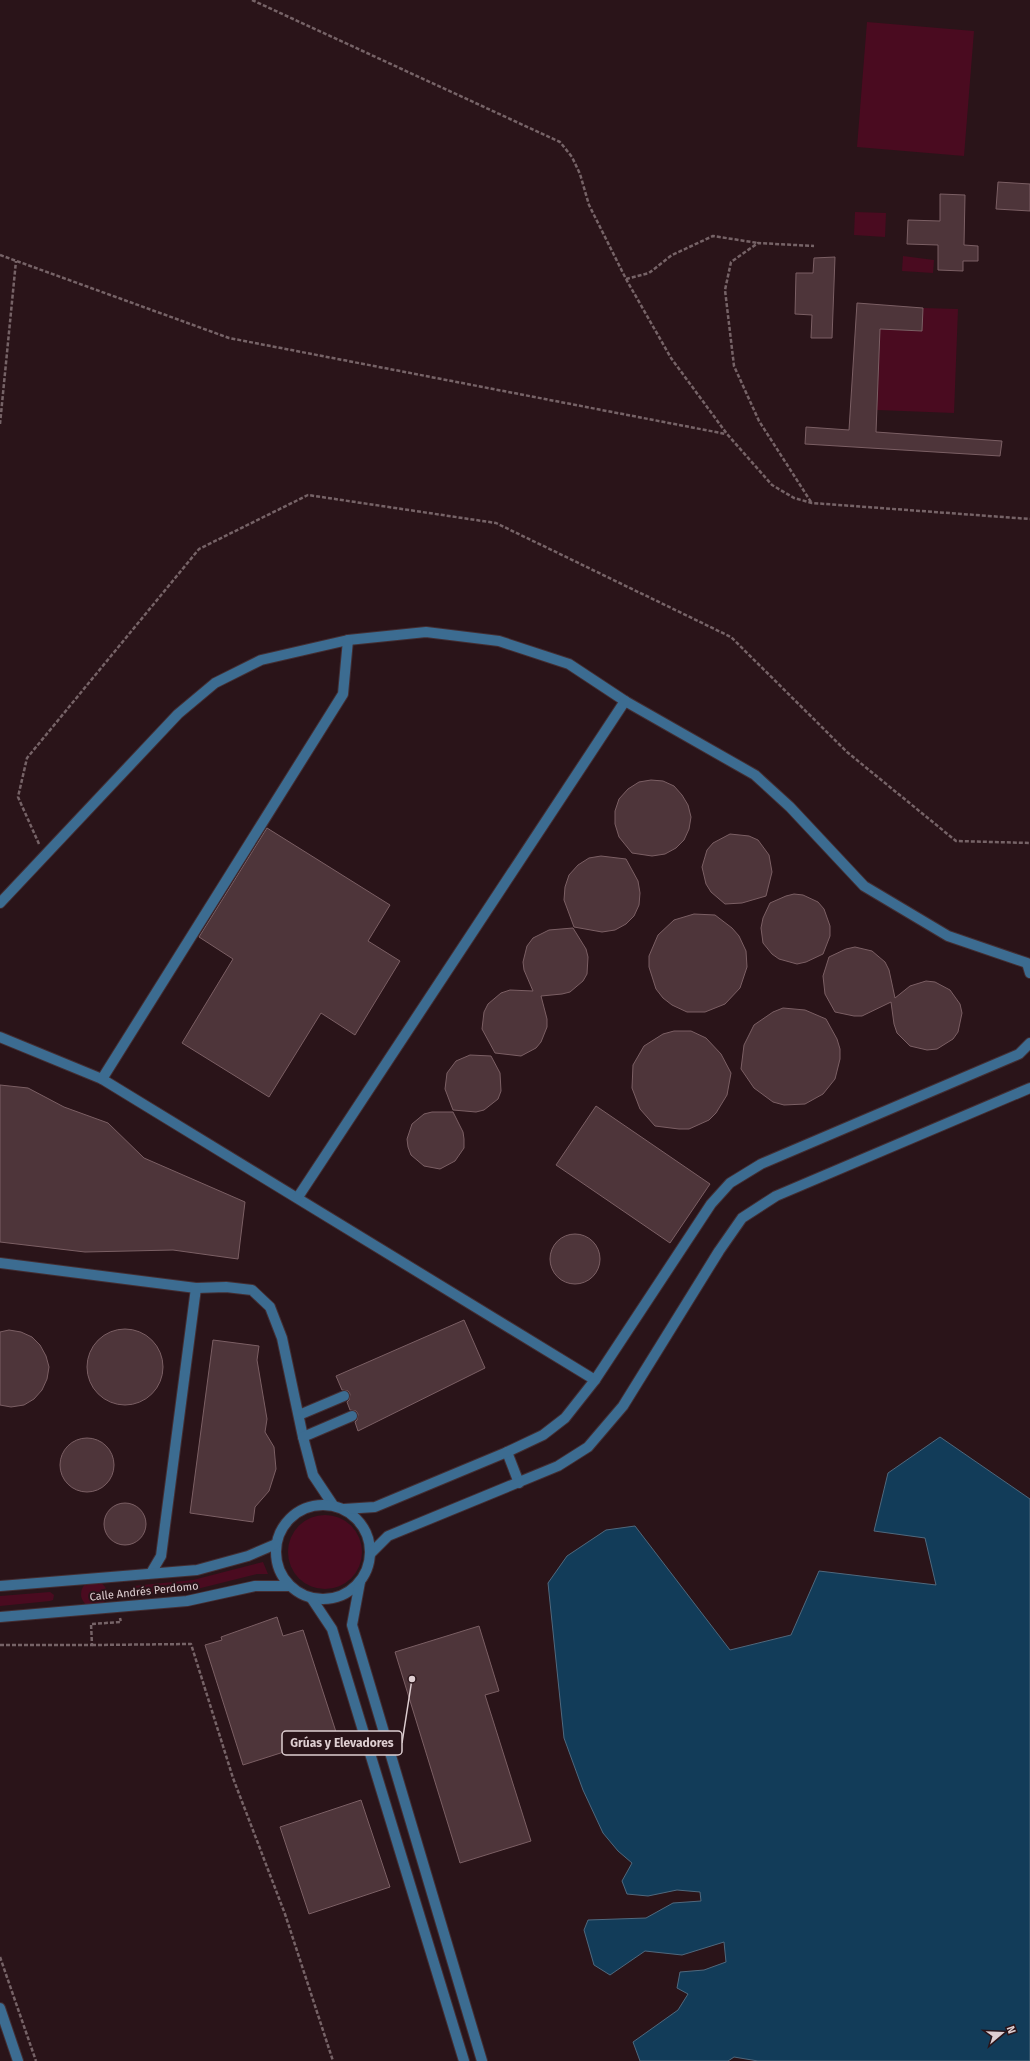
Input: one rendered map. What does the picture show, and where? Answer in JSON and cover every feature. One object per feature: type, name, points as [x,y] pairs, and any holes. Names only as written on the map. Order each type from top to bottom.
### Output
[{"type":"street","points":[[0,903],[178,714],[215,683],[261,660],[348,640],[426,632],[499,641],[569,664],[625,701],[755,775],[790,808],[864,886],[948,936],[1027,963],[1030,973]]},
{"type":"street","points":[[102,1078],[343,694],[348,640]]},
{"type":"street","points":[[298,1197],[625,701]]},
{"type":"street","points":[[0,1037],[102,1078],[595,1380]]},
{"type":"street","points":[[344,1510],[375,1507],[507,1452],[543,1435],[565,1418],[595,1380],[711,1204],[730,1183],[761,1164],[1019,1054],[1030,1043]]},
{"type":"street","points":[[370,1554],[388,1536],[519,1484],[558,1466],[588,1447],[623,1406],[719,1251],[742,1218],[776,1196],[1030,1088]]},
{"type":"street","points":[[0,1263],[196,1288],[226,1287],[252,1290],[270,1307],[282,1338],[298,1415],[313,1475],[333,1505]]},
{"type":"street","points":[[151,1573],[161,1556],[196,1288]]},
{"type":"street","points":[[298,1415],[344,1396]]},
{"type":"street","points":[[303,1436],[352,1416]]},
{"type":"street","points":[[507,1452],[519,1484]]},
{"type":"street","points":[[318,1504],[333,1505],[344,1510],[355,1517],[364,1528],[369,1540],[370,1554],[368,1569],[360,1582],[350,1591],[338,1597],[326,1600],[312,1599],[300,1594],[290,1586],[280,1574],[276,1560],[276,1544],[281,1530],[290,1517],[303,1508],[318,1504]]},
{"type":"street","name":"Calle Andrés Perdomo","points":[[0,1586],[197,1570],[248,1556],[276,1544]]},
{"type":"street","points":[[360,1582],[352,1625],[482,2061]]},
{"type":"street","name":"Calle Andrés Perdomo","points":[[0,1617],[186,1601],[254,1586],[290,1586]]},
{"type":"street","points":[[312,1599],[332,1629],[464,2061]]},
{"type":"street","points":[[0,2008],[18,2061]]},
{"type":"path","points":[[252,0],[560,142],[572,157],[580,174],[590,205],[626,279],[672,358],[727,434],[772,485],[794,498],[812,503],[1030,519]]},
{"type":"path","points":[[626,279],[649,273],[672,255],[713,236],[758,243],[814,246]]},
{"type":"path","points":[[758,243],[731,262],[724,290],[734,366],[759,421],[812,503]]},
{"type":"path","points":[[0,255],[229,338],[727,434]]},
{"type":"path","points":[[0,424],[16,261]]},
{"type":"path","points":[[92,1646],[90,1624],[121,1622],[120,1606]]},
{"type":"path","points":[[0,1645],[92,1646],[191,1644],[233,1778],[285,1914],[333,2061]]},
{"type":"path","points":[[0,1957],[36,2061]]},
{"type":"shaded area","points":[[867,22],[974,31],[964,156],[857,147]]},
{"type":"shaded area","points":[[855,212],[886,213],[885,237],[854,235]]},
{"type":"shaded area","points":[[903,256],[934,260],[933,273],[902,271]]},
{"type":"shaded area","points":[[923,308],[958,309],[954,413],[877,410],[880,329],[921,331]]},
{"type":"shaded area","points":[[325,1515],[339,1518],[351,1526],[359,1538],[362,1552],[359,1566],[351,1578],[339,1586],[325,1589],[311,1586],[299,1578],[291,1566],[288,1552],[291,1538],[299,1526],[311,1518]]},
{"type":"shaded area","points":[[263,1562],[268,1574],[257,1574],[189,1591],[134,1594],[130,1591],[133,1586],[193,1580]]},
{"type":"shaded area","points":[[94,1581],[103,1585],[107,1594],[103,1603],[94,1607],[85,1603],[81,1594],[85,1585]]},
{"type":"shaded area","points":[[50,1592],[54,1595],[53,1600],[50,1601],[0,1606],[0,1596]]},
{"type":"water","points":[[940,1437],[1030,1499],[1030,2061],[758,2061],[734,2057],[728,2061],[640,2061],[633,2042],[678,2010],[688,1994],[677,1988],[680,1972],[704,1970],[726,1962],[724,1942],[682,1955],[645,1951],[610,1975],[594,1965],[584,1930],[588,1920],[646,1918],[673,1903],[701,1901],[700,1892],[677,1890],[648,1896],[627,1894],[622,1881],[632,1863],[618,1851],[603,1833],[583,1790],[564,1738],[548,1583],[567,1556],[606,1530],[635,1526],[730,1650],[791,1635],[819,1571],[936,1585],[925,1538],[874,1531],[888,1473]]},
{"type":"building","points":[[998,182],[1030,184],[1030,211],[996,209]]},
{"type":"building","points":[[940,194],[965,195],[964,245],[978,246],[978,261],[963,261],[963,271],[938,270],[938,245],[907,244],[908,220],[940,221]]},
{"type":"building","points":[[835,257],[832,338],[811,338],[812,315],[795,314],[796,273],[813,273],[814,258]]},
{"type":"building","points":[[857,303],[923,308],[922,331],[880,329],[876,432],[1002,441],[1000,456],[805,444],[806,427],[849,430]]},
{"type":"building","points":[[651,780],[663,781],[674,786],[688,805],[691,817],[689,829],[684,840],[676,848],[665,854],[652,856],[632,853],[619,837],[615,824],[615,811],[619,799],[628,789],[639,782]]},
{"type":"building","points":[[267,828],[390,905],[368,941],[400,961],[355,1035],[321,1013],[269,1097],[182,1043],[233,959],[199,937]]},
{"type":"building","points":[[730,834],[749,836],[758,840],[769,855],[772,872],[766,896],[742,903],[725,904],[711,892],[706,884],[702,867],[707,850],[713,843]]},
{"type":"building","points":[[601,856],[626,859],[638,881],[640,893],[639,905],[634,916],[626,924],[615,930],[602,932],[574,927],[564,900],[565,887],[569,875],[578,865],[589,858]]},
{"type":"building","points":[[794,894],[803,895],[818,902],[824,909],[830,926],[830,936],[823,954],[806,962],[797,964],[779,959],[772,954],[763,943],[761,928],[763,918],[770,903]]},
{"type":"building","points":[[694,914],[715,915],[732,928],[739,936],[746,951],[747,967],[740,988],[725,1004],[705,1012],[687,1012],[672,1005],[663,998],[656,989],[649,967],[649,956],[658,935],[674,920]]},
{"type":"building","points":[[573,928],[586,949],[588,957],[587,974],[583,981],[570,992],[541,996],[547,1019],[547,1027],[541,1042],[536,1048],[521,1056],[495,1053],[482,1029],[484,1012],[488,1004],[501,993],[510,990],[533,991],[524,970],[523,962],[527,946],[533,938],[549,930]]},
{"type":"building","points":[[855,947],[872,951],[885,962],[889,970],[895,998],[910,986],[926,981],[935,982],[950,990],[960,1004],[962,1013],[958,1032],[953,1039],[937,1049],[927,1050],[910,1046],[897,1033],[894,1024],[891,1002],[862,1016],[835,1012],[825,994],[823,976],[829,957],[846,949]]},
{"type":"building","points":[[783,1008],[805,1010],[826,1019],[837,1039],[840,1049],[840,1059],[835,1079],[823,1094],[805,1104],[784,1105],[773,1102],[754,1088],[741,1069],[744,1045],[754,1025],[773,1012]]},
{"type":"building","points":[[674,1031],[691,1031],[706,1038],[721,1054],[731,1073],[727,1095],[716,1113],[709,1120],[689,1129],[655,1126],[640,1109],[632,1088],[633,1065],[644,1046],[663,1034]]},
{"type":"building","points":[[470,1055],[491,1056],[500,1073],[501,1091],[498,1099],[484,1110],[476,1112],[453,1110],[445,1089],[447,1073],[456,1061]]},
{"type":"building","points":[[0,1085],[28,1088],[64,1107],[108,1123],[144,1158],[245,1202],[238,1259],[173,1250],[85,1252],[0,1242]]},
{"type":"building","points":[[596,1106],[710,1184],[670,1243],[556,1165]]},
{"type":"building","points":[[432,1112],[453,1112],[463,1132],[464,1139],[464,1148],[455,1161],[440,1169],[424,1166],[411,1155],[408,1147],[407,1139],[412,1124],[424,1114]]},
{"type":"building","points":[[575,1234],[585,1236],[593,1241],[598,1249],[600,1259],[598,1269],[593,1277],[585,1282],[575,1284],[565,1282],[557,1277],[552,1269],[550,1259],[552,1249],[557,1241],[565,1236]]},
{"type":"building","points":[[464,1320],[485,1368],[358,1431],[355,1422],[358,1414],[356,1411],[350,1410],[347,1402],[350,1394],[348,1391],[342,1390],[336,1376]]},
{"type":"building","points":[[125,1329],[139,1332],[152,1340],[160,1353],[163,1367],[160,1381],[152,1394],[139,1402],[125,1405],[111,1402],[98,1394],[90,1381],[87,1367],[90,1353],[98,1340],[111,1332]]},
{"type":"building","points":[[9,1330],[21,1332],[32,1337],[40,1345],[46,1356],[49,1367],[47,1379],[42,1390],[34,1399],[24,1405],[11,1407],[0,1405],[0,1332]]},
{"type":"building","points":[[213,1340],[259,1346],[257,1360],[267,1419],[265,1432],[274,1447],[276,1469],[269,1491],[255,1507],[253,1522],[190,1513]]},
{"type":"building","points":[[87,1438],[97,1440],[106,1446],[112,1455],[114,1465],[112,1475],[106,1484],[97,1490],[87,1492],[77,1490],[68,1484],[62,1475],[60,1465],[62,1455],[68,1446],[77,1440]]},
{"type":"building","points":[[125,1503],[140,1509],[146,1524],[140,1539],[125,1545],[110,1539],[104,1524],[110,1509]]},
{"type":"building","points":[[277,1617],[283,1636],[303,1630],[337,1735],[243,1765],[205,1645],[222,1640],[221,1637]]},
{"type":"building","points":[[479,1626],[499,1691],[485,1695],[531,1841],[460,1863],[395,1652]]},
{"type":"building","points":[[361,1800],[390,1887],[309,1914],[280,1827]]},
{"type":"place","name":"Grúas y Elevadores","points":[[412,1679]]}]
